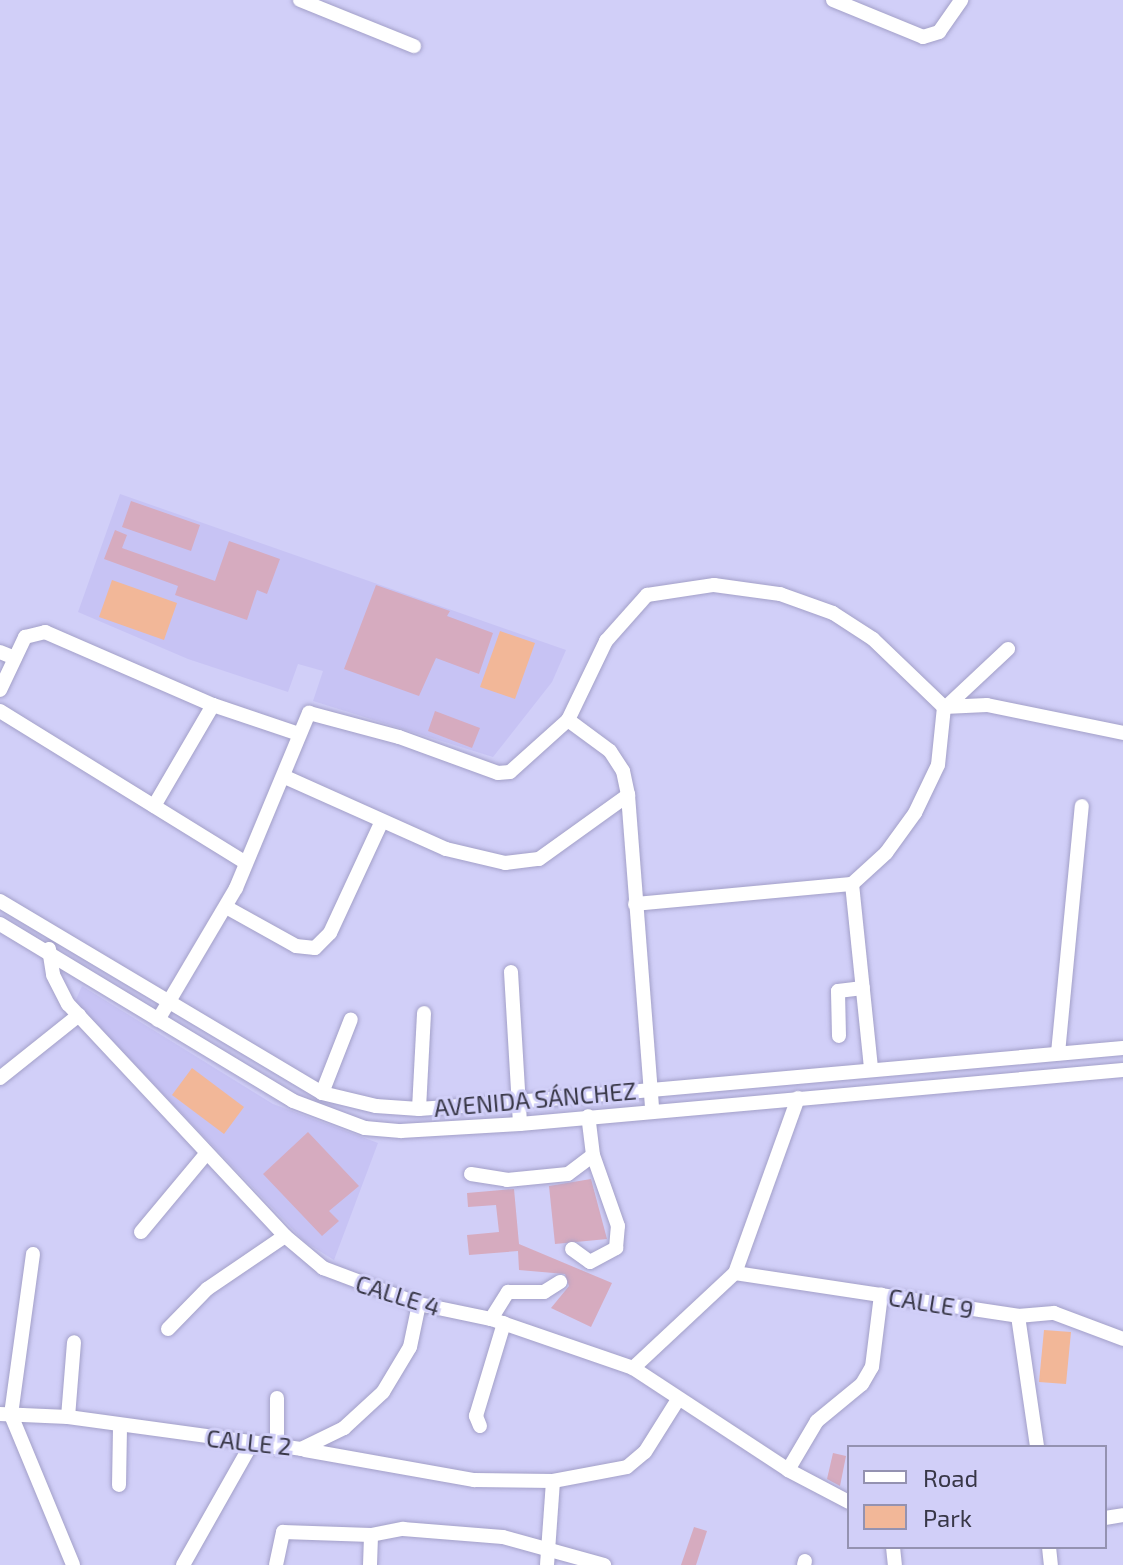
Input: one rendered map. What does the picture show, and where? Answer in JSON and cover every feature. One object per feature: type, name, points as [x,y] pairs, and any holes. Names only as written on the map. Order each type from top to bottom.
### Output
[{"type":"street","points":[[300,0],[414,46]]},
{"type":"street","points":[[833,0],[923,37],[939,32],[961,0]]},
{"type":"street","points":[[158,1020],[226,907],[285,777],[309,713],[317,712],[498,773],[520,767],[568,720],[606,641],[647,595],[714,585],[780,594],[833,613],[873,639],[945,707],[987,705],[1123,733]]},
{"type":"street","points":[[0,690],[25,637],[45,632],[213,705],[299,734]]},
{"type":"street","points":[[635,904],[852,884],[886,853],[915,813],[938,765],[945,707],[1008,649]]},
{"type":"street","points":[[0,652],[15,658]]},
{"type":"street","points":[[154,806],[213,705]]},
{"type":"street","points":[[0,711],[246,863]]},
{"type":"street","points":[[568,720],[610,751],[628,795],[652,1110]]},
{"type":"street","points":[[285,777],[381,823],[446,849],[490,859],[539,859],[628,795]]},
{"type":"street","points":[[1058,1053],[1082,806]]},
{"type":"street","points":[[226,907],[296,946],[315,948],[330,933],[381,823]]},
{"type":"street","points":[[852,884],[871,1069]]},
{"type":"street","name":"AVENIDA SÁNCHEZ","points":[[0,901],[322,1093],[360,1104],[419,1109],[516,1102],[1123,1048]]},
{"type":"street","name":"AVENIDA SÁNCHEZ","points":[[0,924],[293,1101],[340,1122],[401,1131],[520,1124],[1123,1070]]},
{"type":"street","name":"CALLE 4","points":[[48,930],[53,975],[79,1015],[285,1236],[349,1281],[419,1304],[497,1321],[633,1368],[677,1401],[788,1470],[847,1501]]},
{"type":"street","points":[[511,972],[516,1102],[520,1124]]},
{"type":"street","points":[[839,1036],[838,991],[863,988]]},
{"type":"street","points":[[419,1109],[424,1013]]},
{"type":"street","points":[[0,1078],[79,1015]]},
{"type":"street","points":[[322,1093],[351,1019]]},
{"type":"street","points":[[1123,1038],[1123,1048]]},
{"type":"street","points":[[633,1368],[735,1273],[798,1098]]},
{"type":"street","points":[[572,1249],[590,1262],[616,1248],[618,1226],[593,1155],[588,1116]]},
{"type":"street","points":[[141,1232],[206,1154]]},
{"type":"street","points":[[471,1174],[507,1180],[568,1174],[593,1155]]},
{"type":"street","points":[[168,1329],[207,1289],[285,1236]]},
{"type":"street","points":[[33,1254],[6,1414],[73,1565]]},
{"type":"street","name":"CALLE 9","points":[[735,1273],[1018,1316],[1054,1313],[1123,1339]]},
{"type":"street","points":[[480,1426],[476,1416],[497,1321],[508,1292],[544,1292],[560,1282]]},
{"type":"street","points":[[788,1470],[817,1421],[862,1384],[872,1367],[881,1295]]},
{"type":"street","name":"CALLE 2","points":[[6,1414],[68,1417],[251,1445],[301,1449],[344,1428],[383,1392],[407,1355],[419,1304]]},
{"type":"street","points":[[1018,1316],[1037,1445]]},
{"type":"street","points":[[68,1417],[74,1342]]},
{"type":"street","points":[[277,1398],[277,1448]]},
{"type":"street","points":[[301,1449],[474,1480],[553,1481],[627,1467],[645,1452],[677,1401]]},
{"type":"street","points":[[119,1485],[120,1425]]},
{"type":"street","points":[[183,1565],[251,1445]]},
{"type":"street","points":[[547,1565],[553,1481]]},
{"type":"street","points":[[276,1565],[283,1532],[371,1535],[403,1529],[503,1537],[604,1565]]},
{"type":"street","points":[[370,1565],[371,1535]]},
{"type":"shaded area","points":[[120,494],[566,650],[552,682],[493,757],[313,701],[323,671],[298,664],[288,692],[188,659],[78,612]]},
{"type":"shaded area","points":[[82,986],[273,1104],[378,1143],[334,1260],[305,1242],[75,1002]]},
{"type":"green space","points":[[112,580],[177,603],[164,640],[99,617]]},
{"type":"green space","points":[[500,631],[535,643],[515,699],[480,687]]},
{"type":"green space","points":[[192,1068],[244,1107],[224,1134],[172,1095]]},
{"type":"green space","points":[[1044,1330],[1071,1332],[1066,1384],[1039,1382]]},
{"type":"building","points":[[131,501],[200,525],[191,551],[122,527]]},
{"type":"building","points":[[115,530],[127,535],[122,548],[215,581],[229,541],[280,559],[267,594],[257,590],[247,620],[175,595],[178,586],[104,559]]},
{"type":"building","points":[[376,585],[450,611],[447,616],[493,633],[479,674],[436,658],[419,696],[344,669]]},
{"type":"building","points":[[435,711],[480,728],[472,748],[428,731]]},
{"type":"building","points":[[308,1132],[359,1186],[329,1211],[339,1221],[322,1236],[263,1174]]},
{"type":"building","points":[[591,1179],[607,1239],[555,1244],[549,1186]]},
{"type":"building","points":[[514,1189],[519,1244],[612,1283],[591,1327],[551,1308],[569,1286],[565,1274],[519,1270],[518,1251],[469,1255],[467,1235],[499,1232],[496,1205],[468,1207],[467,1193]]},
{"type":"building","points":[[833,1453],[846,1456],[840,1486],[827,1479]]},
{"type":"building","points":[[694,1527],[707,1531],[696,1565],[681,1565]]}]
